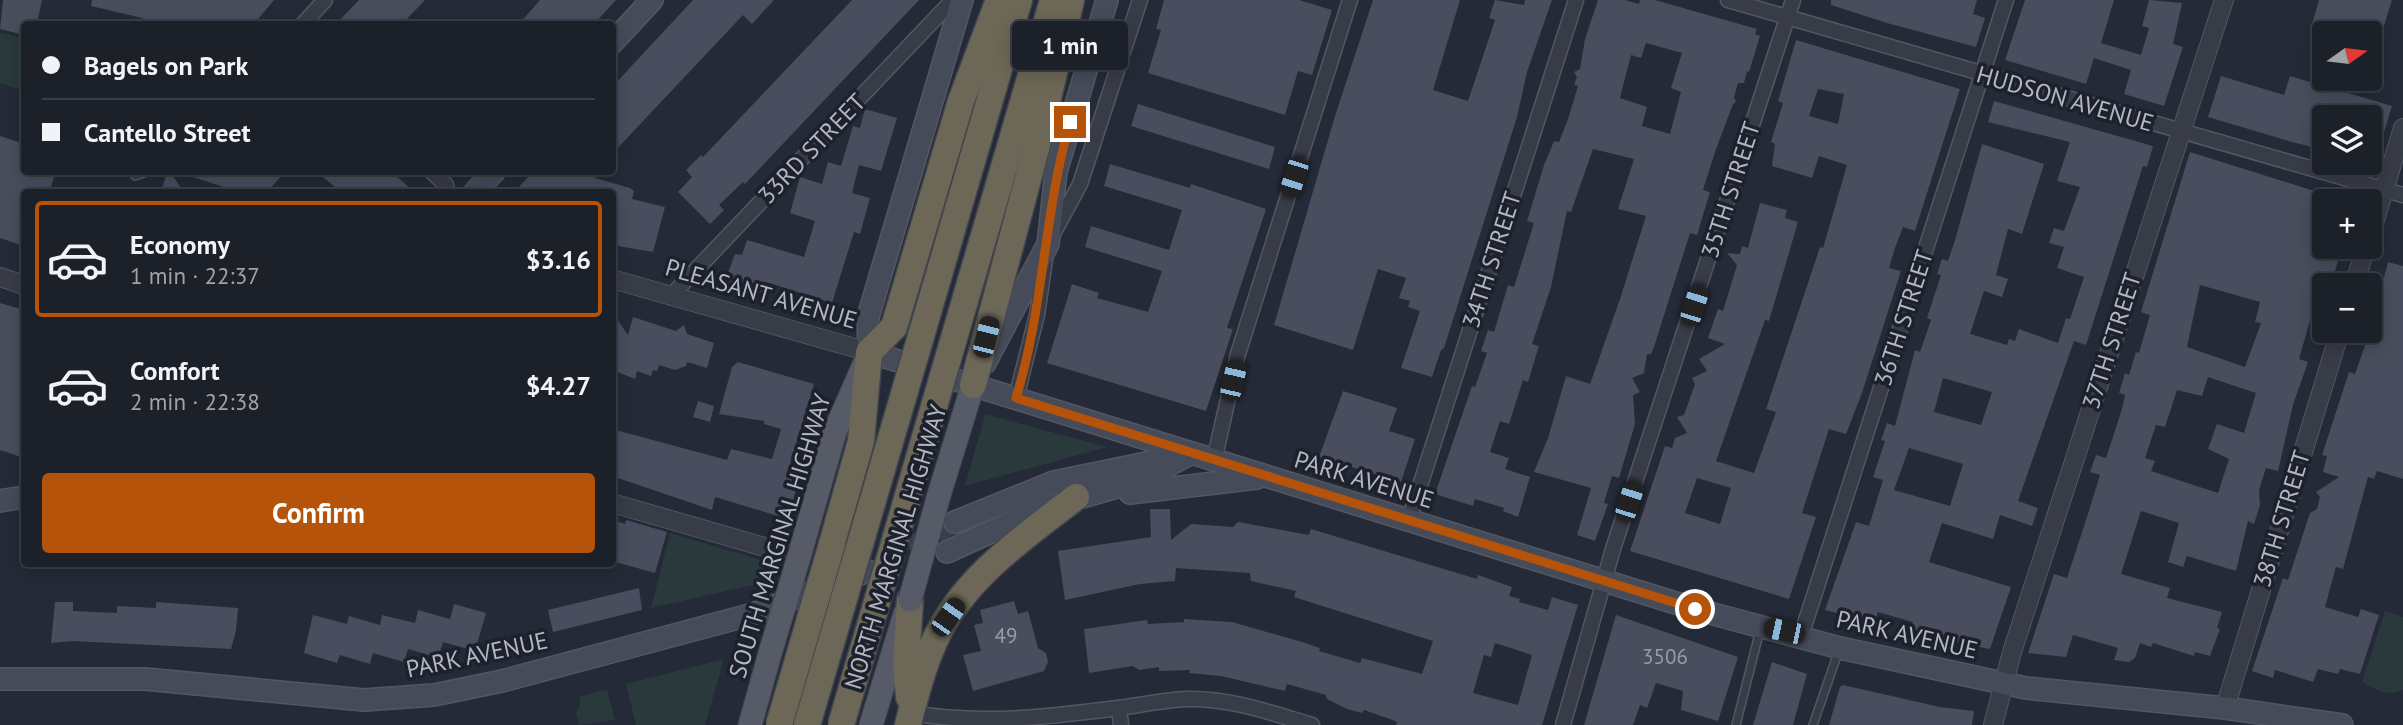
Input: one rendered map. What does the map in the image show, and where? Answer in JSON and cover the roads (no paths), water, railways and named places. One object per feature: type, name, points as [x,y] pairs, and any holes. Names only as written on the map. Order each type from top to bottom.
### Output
[{"type":"highway","points":[[779,725],[861,440],[869,352],[894,327],[970,72],[999,0]]},
{"type":"highway","points":[[807,725],[1019,0]]},
{"type":"highway","points":[[841,725],[1053,0]]},
{"type":"highway","points":[[963,382],[1036,149],[1071,0]]},
{"type":"highway","points":[[909,719],[934,642],[957,604],[1002,555],[1076,497]]},
{"type":"highway","points":[[909,719],[906,664],[910,600]]},
{"type":"main road","points":[[616,39],[652,0]]},
{"type":"main road","name":"SOUTH MARGINAL HIGHWAY","points":[[750,725],[835,431],[869,352],[868,317],[962,0]]},
{"type":"main road","points":[[963,382],[1048,244],[1056,172],[1107,0]]},
{"type":"main road","points":[[478,189],[491,175]]},
{"type":"main road","name":"PLEASANT AVENUE","points":[[869,352],[895,360]]},
{"type":"main road","name":"PARK AVENUE","points":[[963,382],[1263,477],[1606,579],[1695,609],[1840,648],[2002,683],[2225,708],[2342,725]]},
{"type":"main road","name":"NORTH MARGINAL HIGHWAY","points":[[871,725],[939,495],[963,382]]},
{"type":"main road","points":[[947,552],[1041,509],[1141,480],[1192,453]]},
{"type":"main road","points":[[956,522],[1016,495],[1073,477],[1192,453]]},
{"type":"main road","points":[[1076,497],[1263,477]]},
{"type":"main road","points":[[0,501],[21,498]]},
{"type":"main road","name":"PARK AVENUE","points":[[0,679],[170,680],[364,700],[434,695],[502,681],[754,614],[868,571]]},
{"type":"street","points":[[306,21],[325,0]]},
{"type":"street","name":"33RD STREET","points":[[670,297],[953,0]]},
{"type":"street","points":[[1016,398],[1037,315],[1048,244],[1080,184],[1140,0]]},
{"type":"street","points":[[1214,461],[1238,355],[1350,0]]},
{"type":"street","name":"34TH STREET","points":[[1409,520],[1576,0]]},
{"type":"street","name":"HUDSON AVENUE","points":[[1728,0],[2403,195]]},
{"type":"street","name":"35TH STREET","points":[[1563,725],[1606,579],[1793,0]]},
{"type":"street","name":"36TH STREET","points":[[1801,636],[2006,0]]},
{"type":"street","name":"37TH STREET","points":[[1993,725],[2002,683],[2224,0]]},
{"type":"street","points":[[2382,196],[2403,128]]},
{"type":"street","points":[[435,175],[447,189]]},
{"type":"street","points":[[0,277],[21,284]]},
{"type":"street","name":"PLEASANT AVENUE","points":[[616,280],[869,352]]},
{"type":"street","name":"38TH STREET","points":[[2225,708],[2336,343]]},
{"type":"street","points":[[616,504],[799,557]]},
{"type":"street","points":[[909,719],[1001,722],[1185,699],[1224,701],[1312,725]]},
{"type":"street","points":[[1119,708],[1121,725]]},
{"type":"lane","points":[[1736,725],[1761,626]]},
{"type":"lane","points":[[1813,725],[1840,648]]},
{"type":"tunnel","points":[[882,563],[955,522]]}]
